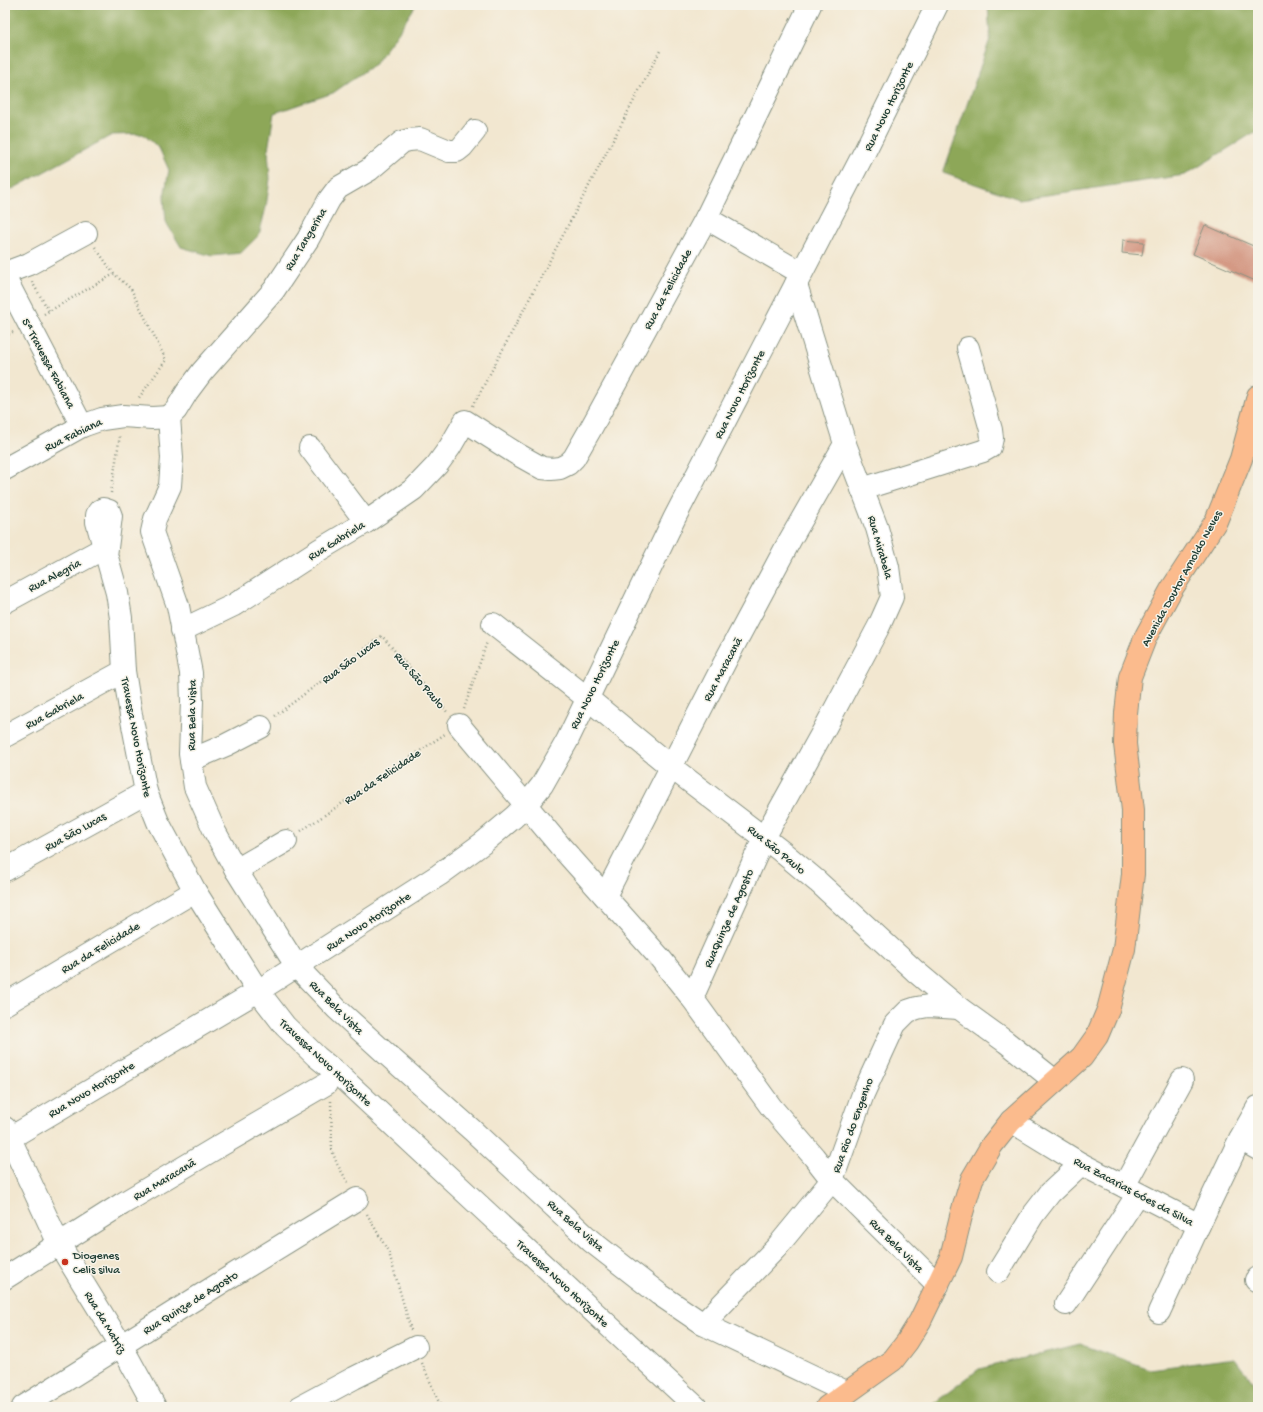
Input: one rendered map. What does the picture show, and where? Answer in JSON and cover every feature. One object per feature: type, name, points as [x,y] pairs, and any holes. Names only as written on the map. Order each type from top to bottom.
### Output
[{"type":"main road","name":"Avenida Doutor Arnoldo Neves","points":[[835,1401],[893,1360],[907,1342],[920,1321],[951,1257],[972,1179],[992,1145],[1011,1121],[1082,1057],[1097,1036],[1108,1010],[1124,949],[1133,874],[1133,810],[1125,744],[1126,713],[1130,677],[1146,636],[1172,590],[1216,521],[1241,459],[1258,396]]},
{"type":"street","name":"Rua da Felicidade","points":[[465,421],[542,468],[560,468],[568,464],[574,458],[706,218],[810,5]]},
{"type":"street","name":"Rua Novo Horizonte","points":[[6,1136],[297,967],[439,875],[483,843],[526,805],[542,785],[567,741],[675,517],[865,151],[937,5]]},
{"type":"street","name":"Rua Tangerina","points":[[169,417],[176,410],[202,372],[274,290],[308,239],[328,200],[338,188],[369,170],[402,142],[420,139],[449,151],[457,151],[475,130]]},
{"type":"street","points":[[706,218],[799,278]]},
{"type":"street","points":[[11,273],[86,233]]},
{"type":"street","name":"5ª Travessa Fabiana","points":[[11,273],[28,323],[82,426]]},
{"type":"street","name":"Rua Mirabela","points":[[764,838],[829,720],[879,626],[892,598],[888,568],[877,528],[845,444],[799,278]]},
{"type":"street","points":[[862,489],[983,451],[990,447],[992,438],[991,430],[968,348]]},
{"type":"street","name":"Rua Fabiana","points":[[5,469],[82,426],[102,419],[124,416],[152,418],[169,417]]},
{"type":"street","name":"Rua Bela Vista","points":[[169,417],[172,458],[170,486],[155,519],[152,532],[178,606],[192,673],[190,760],[195,786],[215,832],[236,870],[297,967],[383,1051],[472,1130],[591,1241],[659,1294],[703,1324],[835,1401]]},
{"type":"street","name":"Rua Gabriela","points":[[182,630],[234,605],[319,550],[366,522],[414,489],[437,466],[465,421]]},
{"type":"street","name":"Rua Maracanã","points":[[605,896],[790,540],[845,444]]},
{"type":"street","points":[[310,448],[366,522]]},
{"type":"street","name":"Travessa Novo Horizonte","points":[[109,511],[101,509],[96,518],[114,581],[119,605],[124,671],[146,792],[158,822],[195,891],[258,991],[285,1026],[317,1057],[344,1079],[696,1407]]},
{"type":"street","name":"Rua Alegria","points":[[5,602],[105,552]]},
{"type":"street","name":"Rua São Paulo","points":[[493,624],[671,767],[764,838],[818,882],[898,956],[959,1008],[1006,1042],[1055,1081]]},
{"type":"street","name":"Rua Gabriela","points":[[5,736],[124,671]]},
{"type":"street","name":"Rua Bela Vista","points":[[459,725],[526,805],[660,958],[692,998],[771,1107],[832,1180],[938,1285]]},
{"type":"street","points":[[190,760],[226,745],[261,727]]},
{"type":"street","name":"Rua São Lucas","points":[[5,870],[146,792]]},
{"type":"street","name":"RuaQuinze de Agosto","points":[[692,998],[764,838]]},
{"type":"street","points":[[236,870],[286,841]]},
{"type":"street","name":"Rua da Felicidade","points":[[5,1004],[195,891]]},
{"type":"street","name":"Rua Rio do Engenho","points":[[703,1324],[777,1247],[832,1180],[863,1094],[895,1024],[908,1011],[917,1008],[928,1006],[959,1008]]},
{"type":"street","points":[[1066,1304],[1131,1190],[1182,1080]]},
{"type":"street","name":"Rua Maracanã","points":[[5,1278],[203,1156],[326,1084]]},
{"type":"street","name":"Rua Zacarias Góes da Silva","points":[[1011,1121],[1081,1164],[1199,1226],[1249,1144],[1258,1107]]},
{"type":"street","name":"Rua da Matriz","points":[[6,1136],[59,1244],[121,1345],[156,1407]]},
{"type":"street","points":[[998,1272],[1032,1215],[1050,1193],[1081,1164]]},
{"type":"street","name":"Rua Quinze de Agosto","points":[[23,1407],[357,1199]]},
{"type":"street","points":[[1159,1312],[1199,1226]]},
{"type":"street","points":[[300,1407],[416,1347]]},
{"type":"path","points":[[465,421],[661,49]]},
{"type":"path","points":[[86,233],[114,274],[131,289],[166,360],[124,416],[109,511]]},
{"type":"path","points":[[11,273],[49,311]]},
{"type":"path","points":[[5,336],[114,274]]},
{"type":"path","points":[[459,725],[493,624]]},
{"type":"path","name":"Rua São Paulo","points":[[382,636],[459,725]]},
{"type":"path","name":"Rua São Lucas","points":[[261,727],[382,636]]},
{"type":"path","name":"Rua da Felicidade","points":[[286,841],[459,725]]},
{"type":"path","points":[[326,1084],[331,1101],[331,1140],[334,1157],[389,1253],[416,1347],[428,1379],[441,1407]]},
{"type":"green space","points":[[5,5],[416,5],[376,63],[333,93],[274,113],[268,150],[270,179],[266,207],[259,235],[241,253],[212,256],[181,247],[166,222],[164,197],[169,170],[159,148],[143,134],[112,135],[5,193]]},
{"type":"green space","points":[[988,5],[1258,5],[1258,130],[1185,175],[1019,199],[943,173],[990,39]]},
{"type":"green space","points":[[1080,1344],[1150,1369],[1235,1358],[1258,1389],[1258,1407],[929,1407],[979,1369]]},
{"type":"building","points":[[1205,225],[1258,248],[1258,282],[1193,254]]},
{"type":"building","points":[[1123,240],[1144,242],[1142,255],[1122,253]]},
{"type":"place","name":"Diogenes Celis silva","points":[[65,1262]]}]
